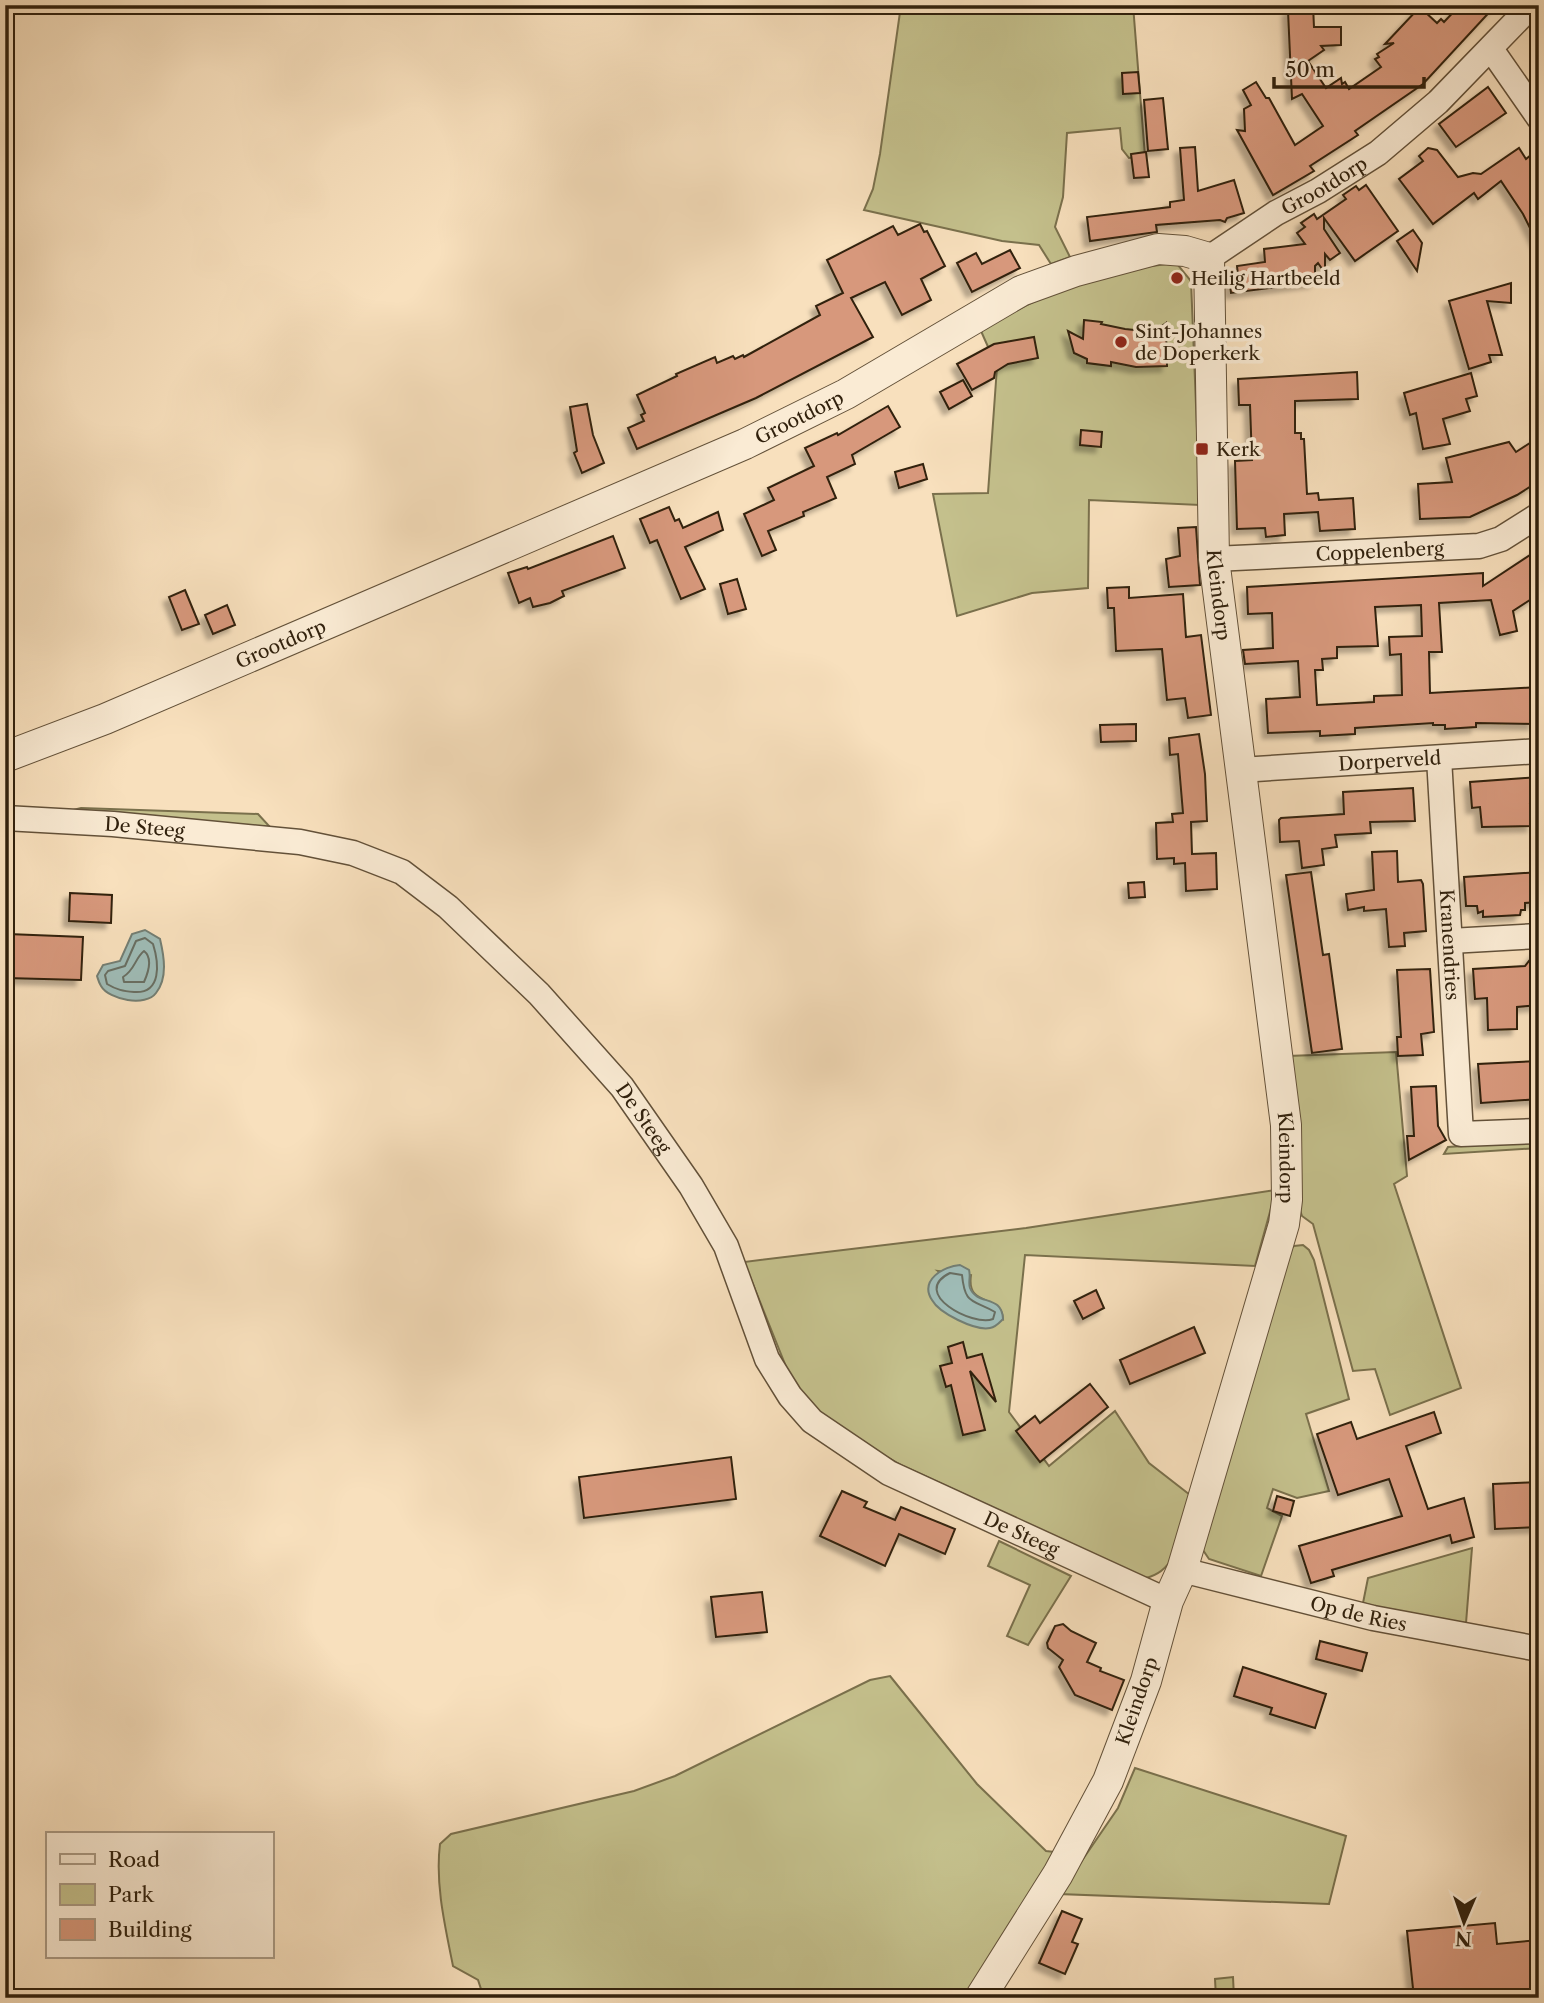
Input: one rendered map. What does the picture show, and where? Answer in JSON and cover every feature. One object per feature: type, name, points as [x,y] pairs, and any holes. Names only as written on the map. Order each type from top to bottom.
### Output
[{"type":"street","name":"Grootdorp","points":[[5,757],[105,719],[745,444],[846,394],[1021,291],[1076,271],[1158,249],[1185,251],[1209,257],[1276,213],[1318,191],[1378,153],[1438,102],[1532,5]]},
{"type":"street","points":[[1491,49],[1539,118]]},
{"type":"street","name":"Kleindorp","points":[[980,1998],[1058,1874],[1108,1782],[1146,1681],[1168,1601],[1182,1570],[1280,1237],[1287,1200],[1286,1125],[1214,559],[1209,257]]},
{"type":"street","name":"Coppelenberg","points":[[1214,559],[1479,546],[1501,539],[1539,515]]},
{"type":"street","name":"Dorperveld","points":[[1241,771],[1539,751]]},
{"type":"street","name":"Kranendries","points":[[1439,758],[1461,1133],[1539,1131]]},
{"type":"street","name":"De Steeg","points":[[5,818],[113,824],[300,842],[353,853],[402,872],[448,907],[539,994],[622,1087],[691,1186],[726,1246],[768,1359],[790,1396],[812,1421],[889,1473],[1168,1601]]},
{"type":"street","points":[[1450,941],[1539,936]]},
{"type":"street","name":"Op de Ries","points":[[1182,1570],[1373,1618],[1539,1649]]},
{"type":"green space","points":[[901,5],[1133,5],[1145,156],[1129,158],[1122,149],[1120,128],[1067,133],[1063,197],[1055,227],[1070,257],[1051,264],[1039,245],[1002,241],[864,210],[873,189],[880,154]]},
{"type":"green space","points":[[1171,263],[1178,265],[1191,281],[1200,505],[1089,500],[1088,588],[1032,593],[957,616],[933,494],[988,493],[997,367],[981,331],[1016,310],[1073,286],[1132,269]]},
{"type":"green space","points":[[81,808],[258,814],[270,827],[65,812]]},
{"type":"green space","points":[[1396,1052],[1407,1176],[1394,1184],[1461,1388],[1390,1415],[1375,1369],[1353,1371],[1313,1224],[1302,1216],[1297,1201],[1288,1056]]},
{"type":"green space","points":[[1539,1141],[1539,1148],[1444,1154],[1448,1147]]},
{"type":"green space","points":[[1276,1190],[1255,1266],[1025,1255],[1009,1412],[1049,1466],[1115,1411],[1149,1463],[1194,1498],[1173,1558],[1166,1567],[1145,1578],[903,1466],[837,1429],[810,1403],[791,1379],[744,1262],[1026,1228]],"holes":[[[938,1271],[971,1275],[974,1293],[997,1306],[1003,1319]]]},
{"type":"green space","points":[[1303,1245],[1314,1260],[1349,1399],[1306,1414],[1329,1491],[1297,1498],[1273,1489],[1267,1508],[1282,1516],[1261,1576],[1209,1559],[1201,1547],[1286,1253],[1294,1246]]},
{"type":"green space","points":[[999,1541],[1071,1576],[1028,1645],[1007,1636],[1030,1585],[988,1566]]},
{"type":"green space","points":[[1472,1548],[1466,1623],[1412,1616],[1363,1603],[1368,1578]]},
{"type":"green space","points":[[890,1676],[977,1784],[1046,1851],[1055,1852],[968,1998],[484,1998],[478,1980],[453,1966],[439,1874],[440,1844],[451,1834],[634,1791],[675,1776],[870,1680]]},
{"type":"green space","points":[[1135,1768],[1346,1836],[1329,1904],[1059,1894],[1118,1808]]},
{"type":"green space","points":[[1233,1977],[1234,1998],[1216,1998],[1215,1979]]},
{"type":"water","points":[[145,930],[160,939],[164,967],[160,987],[151,997],[136,1001],[119,998],[105,991],[97,976],[103,965],[120,961],[132,934]]},
{"type":"water","points":[[960,1265],[969,1270],[969,1286],[973,1293],[994,1303],[1002,1311],[1003,1319],[994,1327],[983,1328],[967,1324],[949,1315],[932,1300],[929,1286],[935,1275]]},
{"type":"building","points":[[1296,5],[1313,5],[1314,27],[1341,27],[1341,45],[1321,46],[1324,50],[1308,61],[1326,88],[1341,78],[1342,84],[1345,82],[1349,89],[1381,67],[1375,59],[1379,57],[1377,54],[1394,43],[1385,44],[1417,10],[1423,10],[1437,23],[1441,19],[1444,22],[1460,5],[1496,5],[1423,84],[1355,131],[1358,135],[1310,166],[1314,171],[1273,195],[1237,130],[1245,131],[1244,109],[1251,105],[1243,90],[1256,82],[1266,98],[1269,98],[1295,145],[1323,126],[1302,94],[1292,99],[1288,11]]},
{"type":"building","points":[[1138,72],[1140,93],[1123,94],[1122,73]]},
{"type":"building","points":[[1488,87],[1506,113],[1456,147],[1439,124]]},
{"type":"building","points":[[1163,98],[1168,149],[1148,151],[1144,100]]},
{"type":"building","points":[[1195,147],[1198,191],[1234,180],[1244,213],[1227,218],[1225,222],[1220,220],[1156,225],[1157,232],[1090,241],[1087,217],[1170,207],[1170,202],[1184,200],[1180,148]]},
{"type":"building","points":[[1428,148],[1437,150],[1458,177],[1481,174],[1519,148],[1526,159],[1531,155],[1539,166],[1539,246],[1523,214],[1501,181],[1478,199],[1474,193],[1433,224],[1399,179],[1423,161],[1419,156]]},
{"type":"building","points":[[1146,152],[1149,177],[1134,178],[1131,154]]},
{"type":"building","points":[[1366,185],[1398,231],[1355,261],[1324,218],[1324,229],[1340,253],[1330,260],[1325,254],[1325,273],[1318,263],[1315,266],[1315,282],[1231,293],[1229,276],[1238,275],[1237,266],[1265,262],[1264,249],[1305,244],[1297,233],[1305,227],[1301,223],[1314,214],[1317,219],[1346,199],[1343,195],[1356,186],[1359,190]]},
{"type":"building","points":[[920,224],[924,232],[927,231],[945,266],[921,279],[931,300],[902,315],[885,282],[851,298],[873,337],[756,398],[637,449],[628,428],[644,421],[641,415],[645,413],[637,395],[715,357],[717,363],[733,356],[735,359],[743,355],[744,357],[820,315],[816,306],[843,293],[827,260],[893,226],[898,235]]},
{"type":"building","points":[[1413,230],[1422,243],[1417,271],[1397,241]]},
{"type":"building","points":[[1010,250],[1020,268],[972,292],[957,263],[976,253],[982,264]]},
{"type":"building","points":[[1511,283],[1511,303],[1487,301],[1502,355],[1489,355],[1491,362],[1469,369],[1449,301]]},
{"type":"building","name":"Sint-Johannes de Doperkerk","points":[[1084,320],[1154,332],[1166,323],[1167,366],[1136,367],[1111,362],[1111,366],[1087,363],[1087,359],[1074,353],[1068,331],[1083,339]]},
{"type":"building","points":[[1034,337],[1038,358],[1008,364],[995,372],[994,378],[972,390],[957,364],[994,344]]},
{"type":"building","points":[[1357,372],[1358,399],[1295,401],[1295,433],[1301,433],[1301,439],[1304,439],[1307,494],[1318,493],[1319,500],[1353,498],[1355,529],[1320,531],[1318,512],[1284,514],[1285,535],[1266,537],[1265,528],[1237,529],[1235,461],[1252,460],[1250,405],[1239,405],[1238,379]]},
{"type":"building","points":[[1471,373],[1477,396],[1466,399],[1470,411],[1443,419],[1450,444],[1423,449],[1416,413],[1410,415],[1404,393]]},
{"type":"building","points":[[963,380],[972,396],[949,409],[940,392]]},
{"type":"building","points":[[587,404],[593,435],[604,463],[582,473],[574,453],[577,451],[570,407]]},
{"type":"building","points":[[888,406],[900,427],[852,455],[855,464],[827,477],[836,498],[803,512],[804,516],[768,531],[776,550],[762,556],[744,514],[774,500],[768,488],[814,466],[805,448],[837,433],[838,435]]},
{"type":"building","points":[[1081,430],[1102,432],[1101,447],[1080,445]]},
{"type":"building","points":[[1539,437],[1539,481],[1517,495],[1470,517],[1420,519],[1418,484],[1452,482],[1446,458],[1509,442],[1516,452]]},
{"type":"building","points":[[923,464],[927,479],[899,488],[895,472]]},
{"type":"building","points":[[669,507],[675,521],[679,519],[683,528],[718,512],[723,530],[685,547],[705,589],[681,599],[657,540],[650,543],[640,519]]},
{"type":"building","points":[[1196,527],[1200,585],[1169,587],[1166,559],[1180,556],[1178,528]]},
{"type":"building","points":[[613,536],[625,568],[562,591],[564,596],[550,603],[533,607],[530,598],[519,603],[508,573],[527,567],[528,569]]},
{"type":"building","points":[[1539,549],[1539,594],[1513,611],[1517,631],[1500,635],[1491,600],[1439,603],[1442,652],[1429,652],[1430,693],[1539,687],[1539,705],[1533,706],[1534,724],[1476,723],[1476,727],[1445,729],[1445,725],[1433,723],[1355,728],[1355,734],[1320,736],[1320,731],[1268,733],[1266,699],[1300,697],[1298,661],[1245,664],[1243,650],[1273,648],[1272,613],[1248,614],[1247,587],[1483,573],[1483,586]],"holes":[[[1421,605],[1422,636],[1389,637],[1390,655],[1401,654],[1402,695],[1374,696],[1374,702],[1317,705],[1315,670],[1323,670],[1322,659],[1337,658],[1337,647],[1378,646],[1375,607]]]},
{"type":"building","points":[[737,579],[746,609],[728,614],[720,584]]},
{"type":"building","points":[[1129,587],[1129,598],[1183,594],[1186,637],[1201,635],[1211,715],[1188,718],[1185,698],[1167,700],[1162,649],[1116,651],[1114,608],[1108,608],[1107,588]]},
{"type":"building","points":[[185,590],[199,624],[182,630],[169,597]]},
{"type":"building","points":[[227,605],[235,625],[213,634],[205,615]]},
{"type":"building","points":[[1136,724],[1136,741],[1101,742],[1100,725]]},
{"type":"building","points":[[1199,734],[1205,774],[1207,821],[1191,822],[1192,854],[1216,853],[1217,889],[1186,891],[1185,863],[1174,864],[1174,858],[1157,859],[1156,823],[1173,822],[1172,814],[1183,813],[1178,754],[1170,755],[1169,738]]},
{"type":"building","points":[[1539,777],[1539,804],[1530,804],[1532,826],[1482,827],[1480,807],[1472,808],[1470,782]]},
{"type":"building","points":[[1413,788],[1415,821],[1370,822],[1371,833],[1335,835],[1337,847],[1322,849],[1324,865],[1302,868],[1299,841],[1280,842],[1281,818],[1344,814],[1343,792]]},
{"type":"building","points":[[1397,851],[1398,882],[1421,880],[1423,884],[1426,931],[1404,933],[1405,946],[1389,947],[1386,909],[1364,911],[1364,907],[1348,910],[1346,894],[1374,890],[1372,852]]},
{"type":"building","points":[[1311,872],[1323,955],[1329,954],[1342,1049],[1312,1053],[1286,875]]},
{"type":"building","points":[[1539,872],[1539,902],[1525,903],[1525,910],[1521,910],[1520,915],[1483,917],[1483,911],[1478,913],[1477,906],[1466,906],[1464,877]]},
{"type":"building","points":[[1144,882],[1145,897],[1129,898],[1128,883]]},
{"type":"building","points":[[70,893],[112,895],[111,923],[69,921]]},
{"type":"building","points":[[8,934],[83,937],[81,980],[6,978]]},
{"type":"building","points":[[1536,952],[1539,1005],[1517,1007],[1517,1029],[1488,1030],[1487,998],[1475,999],[1473,969],[1525,966]]},
{"type":"building","points":[[1430,969],[1434,1032],[1421,1034],[1423,1055],[1398,1056],[1397,1037],[1401,1037],[1397,970]]},
{"type":"building","points":[[1539,1061],[1539,1099],[1481,1103],[1478,1064]]},
{"type":"building","points":[[1436,1086],[1438,1126],[1446,1140],[1409,1160],[1407,1136],[1414,1136],[1411,1087]]},
{"type":"building","points":[[1096,1290],[1104,1308],[1083,1319],[1074,1301]]},
{"type":"building","points":[[1194,1327],[1205,1353],[1130,1384],[1120,1360]]},
{"type":"building","points":[[963,1342],[967,1358],[982,1354],[996,1402],[970,1371],[985,1430],[963,1435],[951,1385],[946,1387],[940,1366],[952,1363],[948,1347]]},
{"type":"building","points":[[1090,1384],[1108,1407],[1040,1462],[1016,1431],[1035,1416],[1040,1423]]},
{"type":"building","points":[[1434,1412],[1441,1433],[1406,1446],[1428,1509],[1464,1498],[1474,1537],[1452,1543],[1450,1535],[1332,1570],[1334,1576],[1311,1583],[1299,1546],[1402,1516],[1389,1479],[1338,1495],[1317,1434],[1351,1422],[1357,1439]]},
{"type":"building","points":[[731,1457],[736,1499],[584,1518],[579,1477]]},
{"type":"building","points":[[1539,1482],[1539,1527],[1495,1529],[1493,1484]]},
{"type":"building","points":[[842,1491],[867,1502],[864,1507],[895,1520],[901,1507],[955,1529],[945,1554],[899,1534],[885,1566],[820,1536]]},
{"type":"building","points":[[1277,1496],[1294,1501],[1290,1516],[1273,1511]]},
{"type":"building","points":[[762,1592],[767,1632],[716,1637],[711,1597]]},
{"type":"building","points":[[1063,1624],[1096,1643],[1087,1662],[1101,1668],[1100,1671],[1124,1680],[1112,1710],[1075,1695],[1059,1667],[1063,1660],[1048,1648],[1047,1643],[1055,1626]]},
{"type":"building","points":[[1320,1641],[1367,1653],[1362,1671],[1316,1659]]},
{"type":"building","points":[[1243,1667],[1326,1694],[1315,1728],[1270,1714],[1272,1708],[1234,1696]]},
{"type":"building","points":[[1062,1911],[1082,1919],[1072,1942],[1078,1944],[1065,1974],[1039,1963]]},
{"type":"building","points":[[1495,1923],[1497,1944],[1539,1940],[1539,1998],[1414,1998],[1407,1931]]},
{"type":"place","name":"Heilig Hartbeeld","points":[[1177,278]]},
{"type":"place","name":"Sint-Johannes de Doperkerk","points":[[1121,342]]},
{"type":"place","name":"Kerk","points":[[1202,449]]}]
